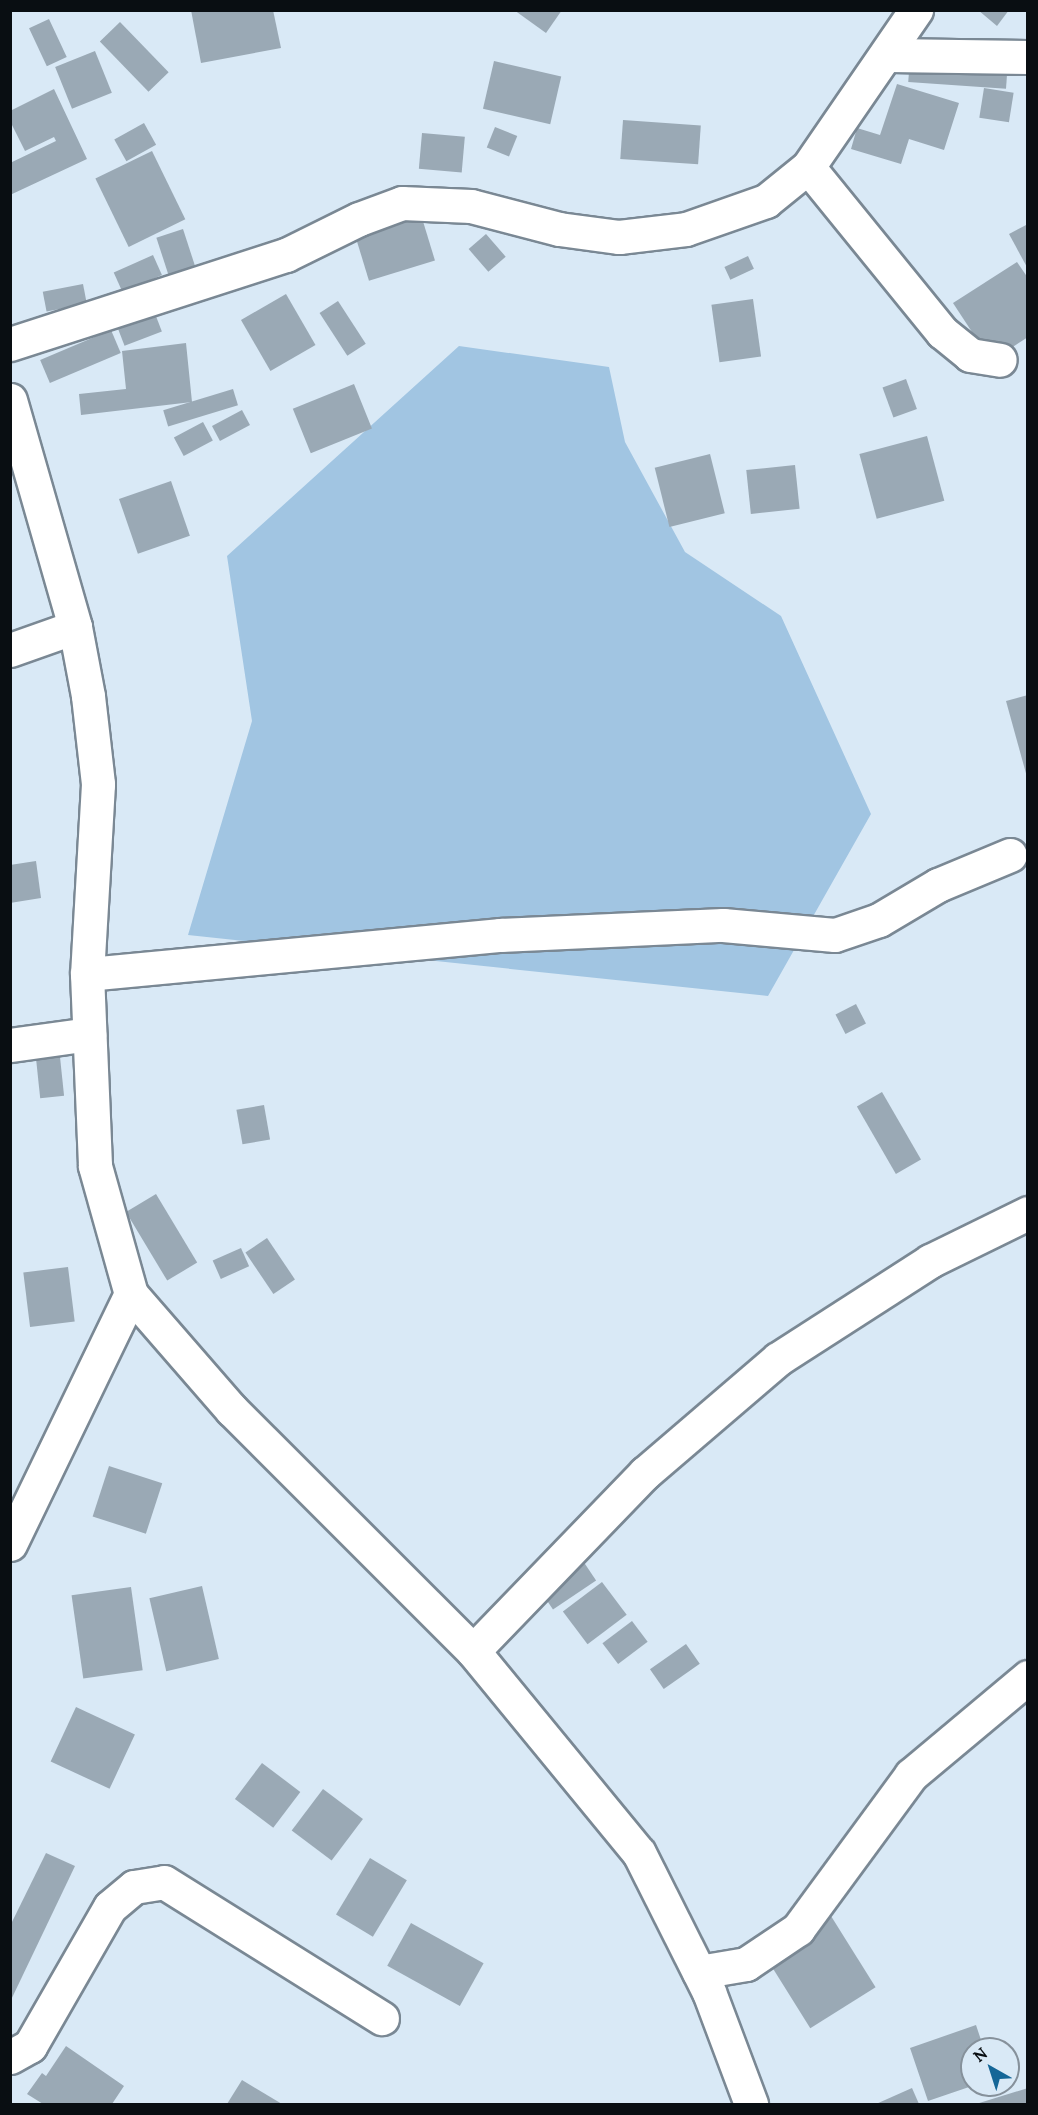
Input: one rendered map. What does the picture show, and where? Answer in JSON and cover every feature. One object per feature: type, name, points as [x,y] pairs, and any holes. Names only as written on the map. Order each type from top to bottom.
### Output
[{"type":"street","points":[[10,344],[286,255],[359,219],[402,203],[471,206],[559,229],[619,237],[686,229],[766,201],[808,167],[889,55],[916,10]]},
{"type":"street","points":[[889,55],[1028,57]]},
{"type":"street","points":[[808,167],[942,332],[970,355],[1000,360]]},
{"type":"street","points":[[10,400],[75,627],[98,784],[87,974],[95,1166],[131,1294],[232,1410],[473,1651],[639,1853],[699,1972],[751,2104]]},
{"type":"street","points":[[10,650],[75,627]]},
{"type":"street","points":[[87,974],[500,935],[723,925],[835,935],[879,920],[938,885],[1010,855]]},
{"type":"street","points":[[10,1045],[89,1034]]},
{"type":"street","points":[[473,1651],[645,1473],[778,1359],[930,1261],[1028,1214]]},
{"type":"street","points":[[10,1544],[131,1294]]},
{"type":"street","points":[[699,1972],[746,1964],[798,1929],[911,1775],[1028,1677]]},
{"type":"street","points":[[10,2057],[30,2046],[110,1907],[134,1887],[164,1882],[382,2018]]},
{"type":"shaded area","points":[[459,346],[609,367],[625,442],[685,552],[781,616],[871,814],[768,996],[188,935],[252,721],[227,556]]},
{"type":"building","points":[[191,10],[273,10],[281,48],[201,63]]},
{"type":"building","points":[[514,10],[562,10],[546,33]]},
{"type":"building","points":[[978,10],[1009,10],[997,26]]},
{"type":"building","points":[[49,19],[67,57],[47,66],[29,28]]},
{"type":"building","points":[[120,22],[169,72],[148,92],[100,41]]},
{"type":"building","points":[[95,51],[112,93],[72,109],[55,67]]},
{"type":"building","points":[[910,57],[1008,64],[1006,89],[908,82]]},
{"type":"building","points":[[494,61],[561,77],[550,124],[483,109]]},
{"type":"building","points":[[897,84],[959,103],[944,150],[909,139],[901,164],[851,149],[857,128],[880,135]]},
{"type":"building","points":[[984,88],[1014,93],[1009,122],[979,118]]},
{"type":"building","points":[[54,89],[87,159],[10,195],[10,163],[56,141],[54,137],[25,151],[10,121],[10,111]]},
{"type":"building","points":[[623,120],[701,125],[698,164],[620,159]]},
{"type":"building","points":[[144,123],[156,145],[126,161],[114,139]]},
{"type":"building","points":[[495,127],[517,136],[509,156],[487,147]]},
{"type":"building","points":[[422,133],[465,137],[462,173],[419,169]]},
{"type":"building","points":[[152,151],[185,219],[129,247],[95,179]]},
{"type":"building","points":[[418,205],[435,260],[369,281],[352,225]]},
{"type":"building","points":[[1028,224],[1028,269],[1009,234]]},
{"type":"building","points":[[183,229],[195,267],[169,276],[156,238]]},
{"type":"building","points":[[486,234],[506,257],[488,272],[469,249]]},
{"type":"building","points":[[153,255],[162,275],[123,293],[114,272]]},
{"type":"building","points":[[748,256],[754,269],[730,280],[724,267]]},
{"type":"building","points":[[1017,262],[1028,278],[1028,337],[991,361],[953,303]]},
{"type":"building","points":[[83,284],[87,304],[47,311],[43,292]]},
{"type":"building","points":[[286,294],[316,345],[270,371],[241,320]]},
{"type":"building","points":[[753,299],[761,356],[719,362],[711,305]]},
{"type":"building","points":[[338,301],[366,344],[347,356],[320,313]]},
{"type":"building","points":[[154,311],[162,332],[125,346],[117,325]]},
{"type":"building","points":[[111,330],[121,353],[50,383],[40,360]]},
{"type":"building","points":[[186,343],[192,402],[81,415],[79,394],[126,389],[122,351]]},
{"type":"building","points":[[906,379],[917,409],[893,418],[883,388]]},
{"type":"building","points":[[354,384],[372,429],[311,453],[293,409]]},
{"type":"building","points":[[233,389],[238,405],[168,427],[163,410]]},
{"type":"building","points":[[242,410],[250,425],[220,441],[212,426]]},
{"type":"building","points":[[203,422],[213,441],[184,456],[174,437]]},
{"type":"building","points":[[927,436],[944,501],[877,519],[859,454]]},
{"type":"building","points":[[710,454],[725,513],[669,527],[655,468]]},
{"type":"building","points":[[795,465],[800,509],[751,514],[746,470]]},
{"type":"building","points":[[171,481],[190,536],[138,554],[119,499]]},
{"type":"building","points":[[1028,695],[1028,777],[1027,777],[1006,701]]},
{"type":"building","points":[[36,861],[41,898],[10,903],[10,865]]},
{"type":"building","points":[[856,1004],[866,1024],[845,1034],[836,1014]]},
{"type":"building","points":[[58,1038],[64,1096],[40,1098],[34,1041]]},
{"type":"building","points":[[882,1092],[921,1160],[896,1174],[857,1106]]},
{"type":"building","points":[[264,1105],[270,1139],[243,1144],[236,1110]]},
{"type":"building","points":[[156,1194],[197,1263],[167,1281],[126,1212]]},
{"type":"building","points":[[267,1238],[295,1279],[273,1294],[245,1253]]},
{"type":"building","points":[[241,1248],[249,1266],[221,1279],[213,1261]]},
{"type":"building","points":[[68,1267],[75,1322],[30,1327],[23,1272]]},
{"type":"building","points":[[109,1466],[162,1483],[146,1534],[93,1516]]},
{"type":"building","points":[[581,1558],[596,1580],[553,1609],[538,1587]]},
{"type":"building","points":[[602,1582],[627,1615],[588,1644],[563,1611]]},
{"type":"building","points":[[202,1586],[219,1659],[166,1671],[149,1598]]},
{"type":"building","points":[[131,1587],[143,1670],[83,1679],[72,1595]]},
{"type":"building","points":[[632,1621],[648,1642],[618,1664],[602,1643]]},
{"type":"building","points":[[686,1644],[700,1664],[664,1689],[650,1669]]},
{"type":"building","points":[[76,1707],[135,1734],[110,1789],[51,1761]]},
{"type":"building","points":[[262,1763],[300,1792],[273,1828],[235,1799]]},
{"type":"building","points":[[323,1789],[363,1819],[332,1861],[292,1831]]},
{"type":"building","points":[[46,1853],[75,1866],[10,2002],[10,1926]]},
{"type":"building","points":[[370,1858],[407,1880],[373,1937],[336,1915]]},
{"type":"building","points":[[821,1900],[876,1987],[810,2028],[756,1941]]},
{"type":"building","points":[[411,1923],[484,1963],[460,2006],[387,1966]]},
{"type":"building","points":[[976,2025],[980,2037],[960,2037],[960,2090],[928,2101],[910,2048]]},
{"type":"building","points":[[66,2046],[124,2086],[112,2104],[43,2104],[27,2094],[42,2073],[46,2076]]},
{"type":"building","points":[[242,2080],[282,2104],[227,2104]]},
{"type":"building","points":[[912,2088],[919,2104],[876,2104]]},
{"type":"building","points":[[1028,2088],[1028,2104],[976,2104],[999,2097],[1020,2097],[1020,2090]]}]
